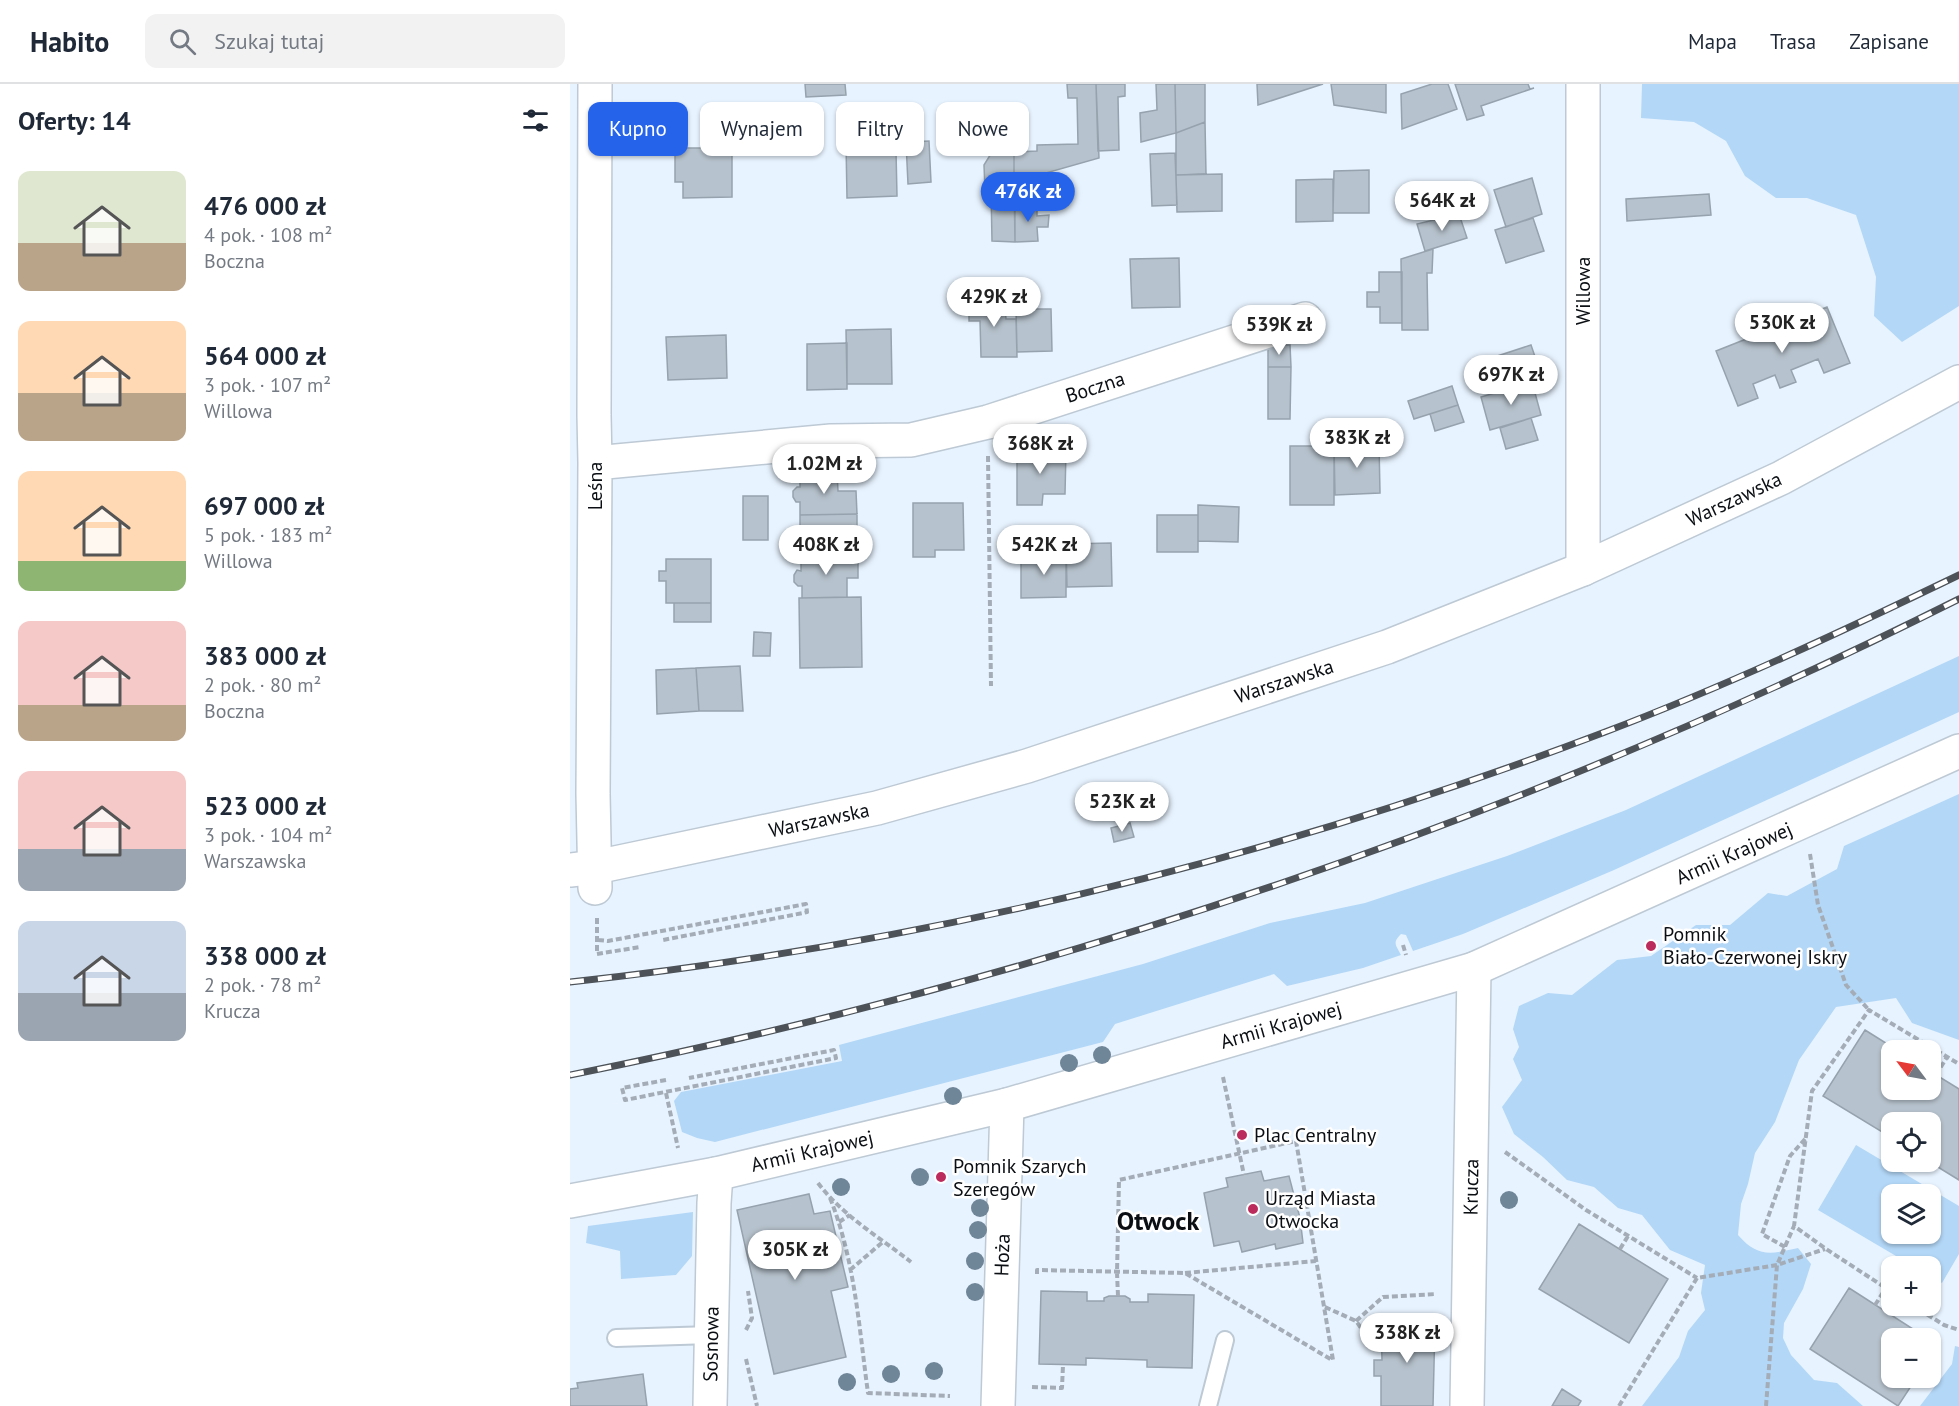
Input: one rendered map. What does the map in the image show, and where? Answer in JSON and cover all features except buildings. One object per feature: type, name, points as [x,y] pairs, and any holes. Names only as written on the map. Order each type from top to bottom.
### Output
[{"type":"street","name":"Leśna","points":[[587,875],[593,794],[595,463],[582,416],[595,84]]},
{"type":"street","name":"Willowa","points":[[1583,84],[1583,569]]},
{"type":"street","name":"Boczna","points":[[595,463],[831,441],[911,440],[988,422],[1305,318]]},
{"type":"street","name":"Warszawska","points":[[587,875],[877,808],[1026,766],[1387,646],[1583,569],[1781,477],[1959,382]]},
{"type":"street","name":"Armii Krajowej","points":[[570,1201],[716,1174],[1007,1105],[1474,969],[1959,752]]},
{"type":"street","name":"Krucza","points":[[1467,1406],[1474,969]]},
{"type":"street","name":"Hoża","points":[[998,1406],[1007,1105]]},
{"type":"street","name":"Sosnowa","points":[[710,1406],[716,1174]]},
{"type":"lane","points":[[616,1338],[711,1335]]},
{"type":"lane","points":[[1208,1406],[1225,1340]]},
{"type":"path","points":[[988,422],[991,686]]},
{"type":"path","points":[[1810,852],[1818,905],[1846,985],[1869,1011],[1959,1064]]},
{"type":"path","points":[[598,940],[608,941],[806,903],[807,912],[663,940]]},
{"type":"path","points":[[602,954],[640,947]]},
{"type":"path","points":[[1766,1406],[1777,1265],[1794,1226],[1812,1091],[1869,1011]]},
{"type":"path","points":[[666,1080],[622,1088],[625,1100],[836,1058],[834,1050],[689,1078]]},
{"type":"path","points":[[1941,1067],[1947,1057]]},
{"type":"path","points":[[1223,1076],[1244,1175]]},
{"type":"path","points":[[666,1093],[680,1155]]},
{"type":"path","points":[[1785,1247],[1761,1234],[1790,1156],[1806,1138]]},
{"type":"path","points":[[1118,1296],[1119,1180],[1296,1141],[1333,1360],[1185,1273]]},
{"type":"path","points":[[1471,1148],[1502,1150],[1586,1210],[1697,1278],[1777,1265],[1826,1249]]},
{"type":"path","points":[[814,1178],[830,1198],[849,1215],[911,1262]]},
{"type":"path","points":[[830,1198],[839,1222],[850,1270],[868,1393],[950,1396]]},
{"type":"path","points":[[839,1222],[849,1215]]},
{"type":"path","points":[[1794,1226],[1881,1285]]},
{"type":"path","points":[[1620,1249],[1628,1236]]},
{"type":"path","points":[[850,1270],[884,1241]]},
{"type":"path","points":[[1037,1281],[1037,1270],[1185,1273],[1316,1261]]},
{"type":"path","points":[[1619,1406],[1697,1278]]},
{"type":"path","points":[[1356,1322],[1383,1297],[1442,1294]]},
{"type":"path","points":[[1875,1305],[1881,1296]]},
{"type":"path","points":[[1324,1307],[1356,1322],[1375,1347]]},
{"type":"path","points":[[1930,1316],[1944,1325],[1959,1330]]},
{"type":"path","points":[[1032,1392],[1032,1387],[1062,1388],[1063,1365]]},
{"type":"shaded area","points":[[1642,84],[1959,84],[1959,306],[1902,342],[1874,316],[1876,277],[1856,215],[1807,198],[1776,198],[1745,176],[1726,141],[1694,122],[1641,118]]},
{"type":"shaded area","points":[[1959,656],[1959,712],[1614,870],[1463,934],[1413,951],[1406,935],[1401,934],[1396,946],[1401,955],[1363,968],[1287,986],[1274,974],[1115,1024],[1103,1042],[715,1142],[682,1132],[674,1101],[681,1092],[842,1061],[839,1045],[1143,964],[1270,923],[1365,903],[1507,856],[1626,810]]},
{"type":"shaded area","points":[[1959,794],[1959,1040],[1912,1023],[1896,998],[1836,1007],[1799,1060],[1775,1122],[1755,1153],[1741,1204],[1738,1235],[1752,1248],[1772,1253],[1798,1248],[1811,1264],[1803,1289],[1784,1323],[1783,1338],[1791,1355],[1814,1380],[1837,1383],[1863,1406],[1642,1406],[1679,1357],[1688,1331],[1705,1310],[1701,1293],[1705,1265],[1670,1250],[1642,1215],[1618,1208],[1594,1187],[1567,1180],[1514,1134],[1502,1107],[1522,1080],[1513,1059],[1519,1047],[1513,1029],[1519,1006],[1548,993],[1572,995],[1617,960],[1651,956],[1696,925],[1730,925],[1768,893],[1787,896],[1837,869],[1844,846]]},
{"type":"shaded area","points":[[1856,1145],[1881,1160],[1881,1172],[1902,1172],[1922,1184],[1881,1184],[1881,1244],[1941,1244],[1941,1195],[1959,1206],[1959,1254],[1942,1283],[1941,1256],[1896,1256],[1818,1210]]},
{"type":"shaded area","points":[[693,1212],[692,1256],[676,1275],[621,1279],[620,1251],[586,1243],[588,1226]]},
{"type":"shaded area","points":[[1955,1346],[1959,1347],[1959,1406],[1920,1406],[1934,1388],[1941,1388],[1941,1378],[1952,1364]]},
{"type":"railway","points":[[570,982],[703,966],[835,945],[966,920],[1225,857],[1479,778],[1605,732],[1784,657],[1959,575]]},
{"type":"railway","points":[[570,1075],[750,1036],[928,991],[1105,940],[1280,884],[1454,821],[1625,753],[1793,679],[1959,599]]},
{"type":"place","name":"Pomnik Biało-Czerwonej Iskry","points":[[1651,946]]},
{"type":"place","name":"Plac Centralny","points":[[1242,1135]]},
{"type":"place","name":"Pomnik Szarych Szeregów","points":[[941,1177]]},
{"type":"place","name":"Urząd Miasta Otwocka","points":[[1253,1209]]},
{"type":"district","name":"Otwock","points":[[1158,1221]]}]
